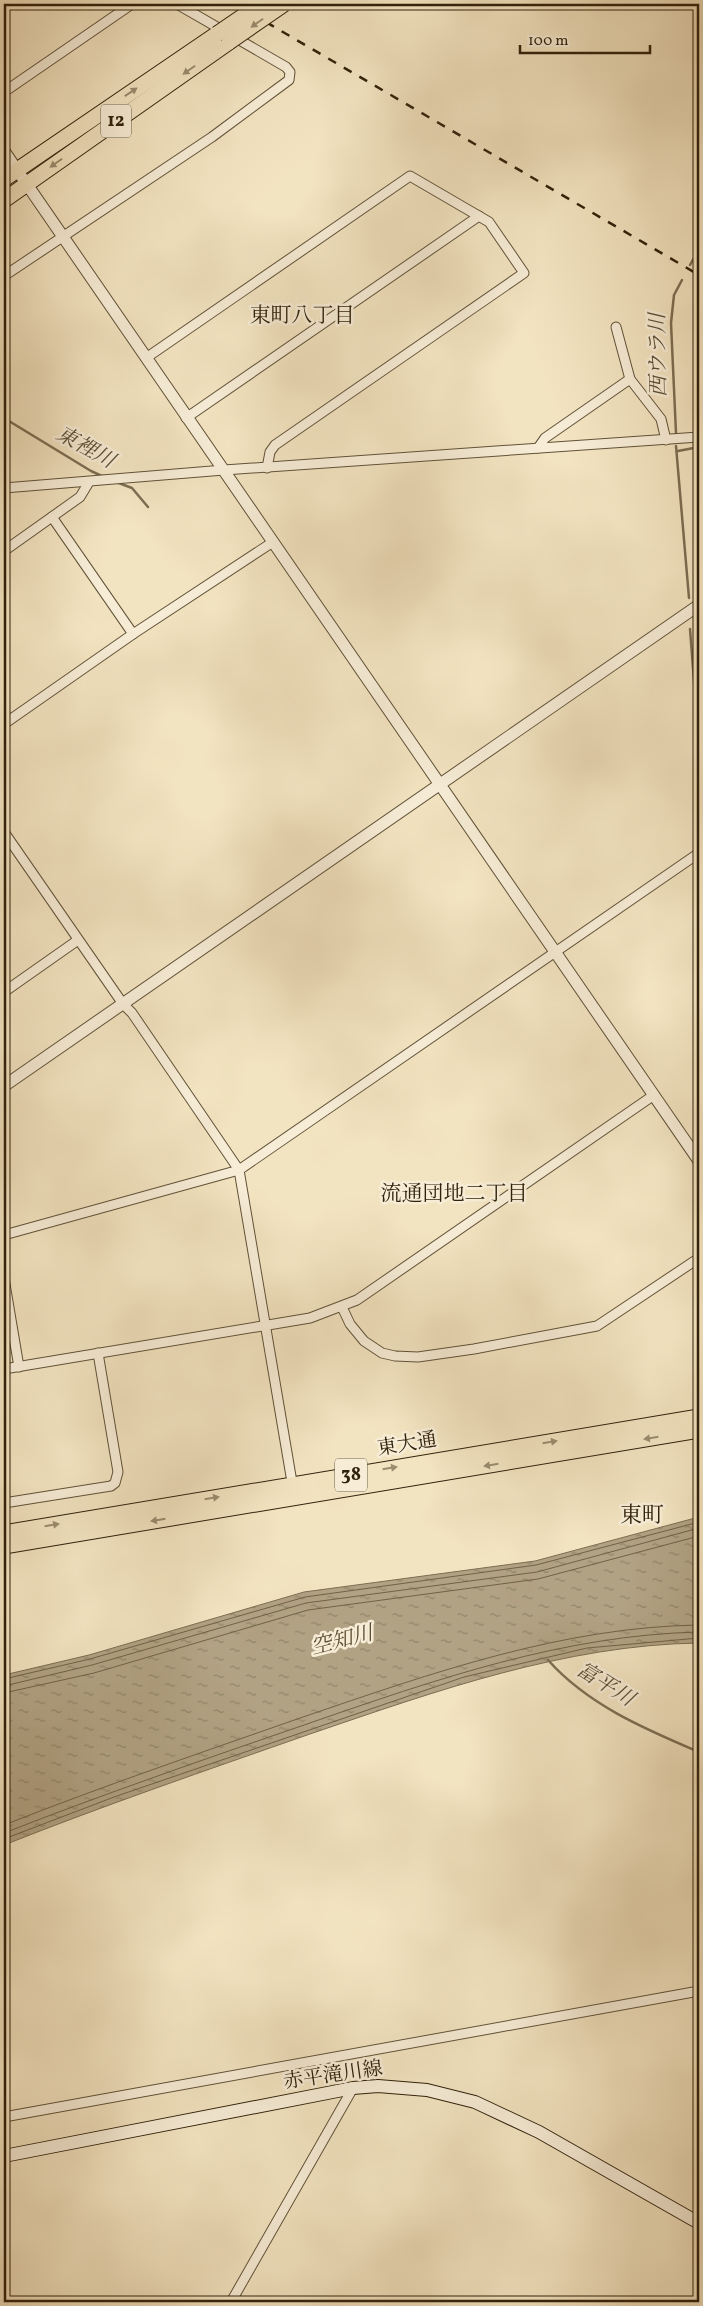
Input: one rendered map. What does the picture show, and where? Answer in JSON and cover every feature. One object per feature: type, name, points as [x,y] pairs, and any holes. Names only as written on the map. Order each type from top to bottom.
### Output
[{"type":"highway","name":"12","points":[[4,200],[223,38],[261,4]]},
{"type":"highway","name":"12","points":[[4,179],[223,38],[284,4]]},
{"type":"highway","name":"東大通","points":[[4,1546],[699,1417]]},
{"type":"highway","name":"東大通","points":[[4,1533],[699,1430]]},
{"type":"main road","name":"赤平滝川線","points":[[4,2156],[353,2088],[378,2086],[428,2090],[475,2102],[539,2132],[699,2223]]},
{"type":"street","points":[[4,92],[132,4]]},
{"type":"street","points":[[4,276],[212,137],[289,80],[290,72],[286,67],[177,4]]},
{"type":"street","points":[[4,151],[699,1161]]},
{"type":"street","points":[[146,358],[410,176],[489,222],[524,273],[275,445],[270,452],[267,468]]},
{"type":"street","points":[[186,418],[478,216]]},
{"type":"street","points":[[616,327],[630,379],[661,419],[666,440]]},
{"type":"street","points":[[538,448],[545,438],[630,379]]},
{"type":"street","points":[[4,488],[224,470],[699,437]]},
{"type":"street","points":[[4,550],[80,498],[89,482]]},
{"type":"street","points":[[52,517],[133,634]]},
{"type":"street","points":[[4,724],[133,634],[273,542]]},
{"type":"street","points":[[4,1086],[699,605]]},
{"type":"street","points":[[4,832],[123,1004],[132,1013],[239,1170],[293,1491]]},
{"type":"street","points":[[4,1235],[239,1170],[699,853]]},
{"type":"street","points":[[4,992],[78,940]]},
{"type":"street","points":[[4,1369],[310,1318],[342,1307],[357,1300],[654,1096]]},
{"type":"street","points":[[342,1307],[350,1324],[364,1341],[382,1353],[395,1356],[418,1357],[474,1349],[597,1326],[699,1258]]},
{"type":"street","points":[[4,1278],[19,1366]]},
{"type":"street","points":[[4,1503],[111,1486],[115,1483],[118,1472],[98,1353]]},
{"type":"street","points":[[4,2117],[699,1991]]},
{"type":"street","points":[[231,2302],[353,2088]]},
{"type":"water","name":"空知川","points":[[699,1517],[699,1643],[599,1652],[550,1661],[453,1687],[195,1774],[4,1845],[4,1675],[89,1655],[304,1592],[535,1561]]},
{"type":"waterway","name":"西ウラ川","points":[[690,265],[699,249]]},
{"type":"waterway","name":"西ウラ川","points":[[676,433],[671,323],[674,295],[682,280]]},
{"type":"waterway","name":"東裡川","points":[[4,418],[104,477]]},
{"type":"waterway","name":"西ウラ川","points":[[676,446],[689,598]]},
{"type":"waterway","points":[[678,451],[699,447]]},
{"type":"waterway","name":"東裡川","points":[[116,482],[132,488],[148,507]]},
{"type":"waterway","name":"西ウラ川","points":[[690,629],[699,747]]},
{"type":"waterway","name":"富平川","points":[[548,1660],[564,1676],[599,1703],[638,1725],[699,1752]]},
{"type":"railway","points":[[235,4],[699,275]]},
{"type":"district","name":"東町八丁目","points":[[302,316]]},
{"type":"district","name":"流通団地二丁目","points":[[454,1194]]},
{"type":"district","name":"東町","points":[[642,1516]]}]
